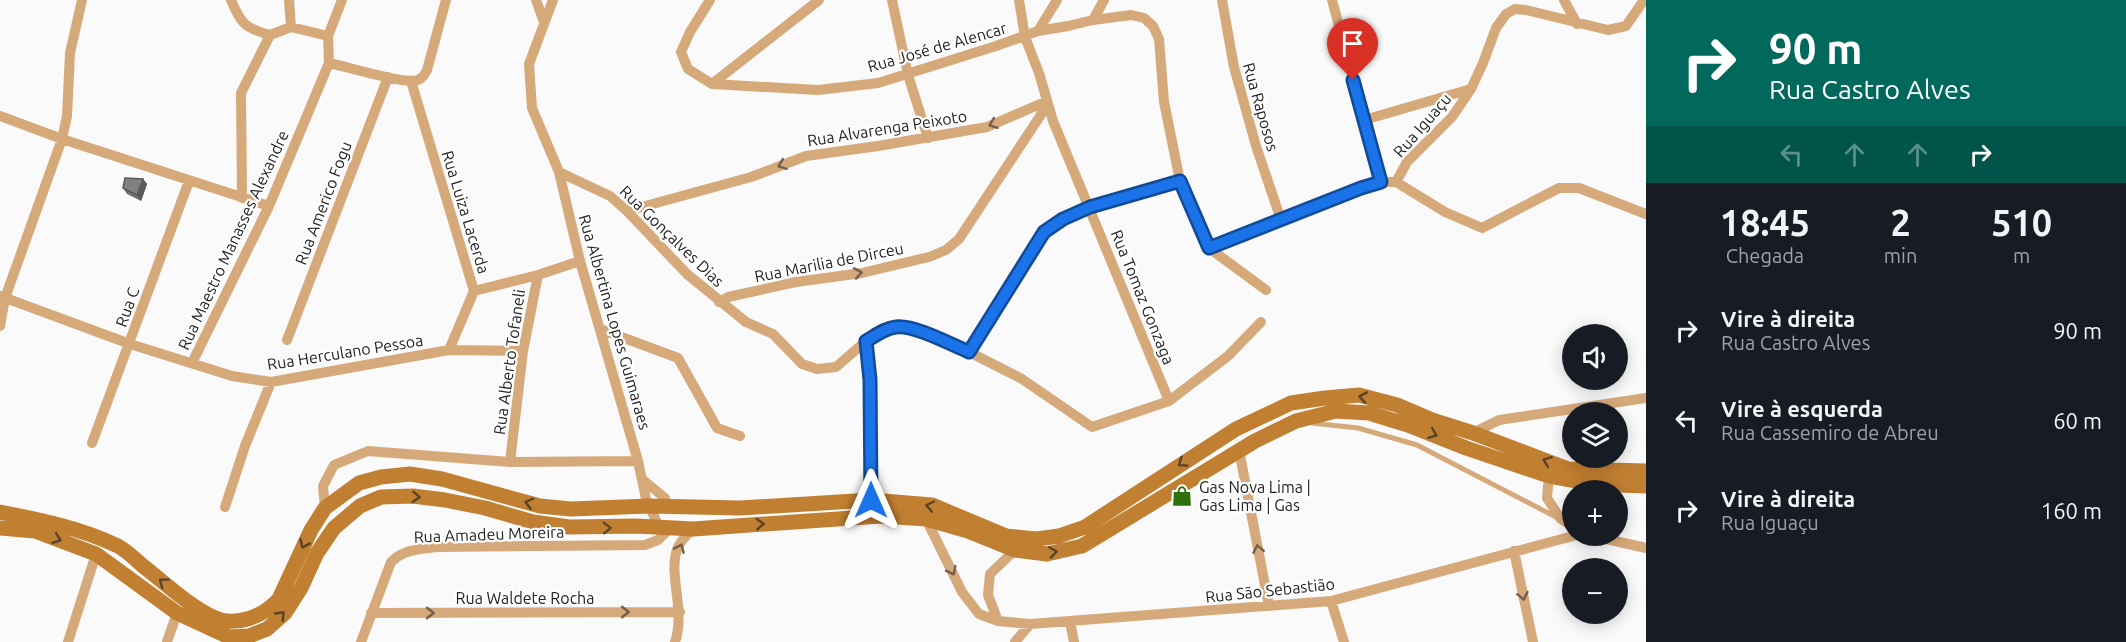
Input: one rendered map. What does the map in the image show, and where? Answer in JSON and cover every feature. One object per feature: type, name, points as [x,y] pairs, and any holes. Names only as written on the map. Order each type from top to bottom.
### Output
[{"type":"main road","points":[[0,512],[80,530],[121,548],[159,579],[215,618],[234,621],[261,615],[279,599],[311,530],[325,508],[359,483],[381,477],[410,474],[442,479],[540,506],[582,509],[650,506],[740,508],[871,500],[932,505],[1006,536],[1037,539],[1059,536],[1085,527],[1231,432],[1291,403],[1359,395],[1397,405],[1568,469],[1646,471]]},
{"type":"main road","points":[[0,528],[35,531],[96,554],[177,613],[229,637],[249,636],[267,629],[285,613],[334,528],[360,506],[381,497],[412,496],[445,500],[485,508],[533,522],[569,527],[693,529],[881,516],[926,519],[968,531],[1015,550],[1047,554],[1082,546],[1112,530],[1239,450],[1296,421],[1336,411],[1369,413],[1549,476],[1594,484],[1646,486]]},
{"type":"street","points":[[0,326],[3,297],[62,139],[67,116],[70,53],[82,0]]},
{"type":"street","points":[[231,0],[238,17],[251,29],[270,35],[291,27],[328,36]]},
{"type":"street","points":[[289,0],[291,27]]},
{"type":"street","points":[[342,0],[328,36],[329,63],[411,81],[424,76],[427,70],[446,0]]},
{"type":"street","points":[[536,0],[544,22]]},
{"type":"street","name":"Rua Albertina Lopes Guimaraes","points":[[553,0],[529,64],[532,108],[559,172],[580,261],[638,461],[646,499],[665,527]]},
{"type":"street","points":[[710,0],[690,32],[681,52],[688,69],[712,84],[819,0]]},
{"type":"street","points":[[892,0],[908,75],[928,138]]},
{"type":"street","name":"Rua Tomaz Gonzaga","points":[[1019,0],[1025,37],[1039,73],[1053,121],[1169,401]]},
{"type":"street","points":[[1038,31],[1057,0]]},
{"type":"street","points":[[1093,20],[1104,0]]},
{"type":"street","name":"Rua Raposos","points":[[1222,0],[1234,67],[1256,146],[1281,220]]},
{"type":"street","points":[[1332,0],[1381,182]]},
{"type":"street","points":[[1564,0],[1577,24]]},
{"type":"street","name":"Rua Iguaçu","points":[[1209,248],[1361,188],[1381,182],[1396,182],[1407,162],[1452,117],[1471,89],[1496,28],[1506,14],[1515,9],[1526,10],[1608,30],[1626,26],[1644,0]]},
{"type":"street","points":[[1025,37],[1038,31],[1131,15],[1144,18],[1154,26],[1159,39],[1164,102],[1180,181],[1209,248],[1266,290]]},
{"type":"street","points":[[242,198],[242,93],[270,35]]},
{"type":"street","name":"Rua José de Alencar","points":[[712,84],[818,90],[878,83],[1025,37]]},
{"type":"street","name":"Rua Maestro Manasses Alexandre","points":[[192,363],[269,206],[329,63]]},
{"type":"street","name":"Rua Americo Fogu","points":[[287,340],[388,77]]},
{"type":"street","name":"Rua Luiza Lacerda","points":[[411,81],[474,291],[449,350]]},
{"type":"street","points":[[1364,120],[1471,89]]},
{"type":"street","name":"Rua Alvarenga Peixoto","points":[[627,211],[751,177],[806,156],[987,127],[1048,103]]},
{"type":"street","name":"Rua Marilia de Dirceu","points":[[719,302],[728,297],[796,282],[862,273],[929,257],[946,250],[959,239],[1048,103]]},
{"type":"street","points":[[0,116],[62,139],[269,206]]},
{"type":"street","name":"Rua Gonçalves Dias","points":[[559,172],[610,196],[687,274],[719,302],[747,322],[773,334],[802,364],[818,369],[836,367],[866,341],[897,327],[913,329],[969,352],[1022,379],[1092,427],[1169,401]]},
{"type":"street","name":"Rua C","points":[[92,443],[189,181]]},
{"type":"street","points":[[969,352],[1044,232],[1063,219],[1090,207],[1180,181]]},
{"type":"street","points":[[1396,182],[1445,212],[1482,228],[1559,188],[1579,188],[1646,214]]},
{"type":"street","name":"Rua Alberto Tofaneli","points":[[510,462],[523,351],[538,275],[580,261]]},
{"type":"street","points":[[474,291],[538,275]]},
{"type":"street","name":"Rua Herculano Pessoa","points":[[3,297],[130,344],[232,376],[271,382],[449,350],[523,351]]},
{"type":"street","points":[[1169,401],[1228,356],[1261,322]]},
{"type":"street","points":[[600,329],[678,358],[717,428],[740,436]]},
{"type":"street","points":[[866,341],[870,380],[871,500]]},
{"type":"street","points":[[225,507],[245,446],[271,382]]},
{"type":"street","points":[[1473,433],[1499,420],[1646,398]]},
{"type":"street","points":[[1239,450],[1269,606]]},
{"type":"street","points":[[325,508],[323,486],[334,465],[368,451],[510,462],[638,461]]},
{"type":"street","points":[[1549,476],[1547,498],[1560,518]]},
{"type":"street","points":[[643,480],[665,498],[711,506],[723,521],[724,526]]},
{"type":"street","points":[[650,506],[665,498]]},
{"type":"street","points":[[926,519],[968,599],[979,614],[998,621]]},
{"type":"street","name":"Rua Amadeu Moreira","points":[[361,642],[391,562],[408,551],[437,547],[645,545],[658,540],[665,527]]},
{"type":"street","points":[[675,642],[680,612],[674,566],[678,548],[693,529]]},
{"type":"street","name":"Rua São Sebastião","points":[[998,621],[1030,624],[1070,622],[1331,601],[1562,539]]},
{"type":"street","points":[[1628,544],[1646,548]]},
{"type":"street","points":[[998,621],[988,595],[990,574],[1015,550]]},
{"type":"street","points":[[1514,551],[1533,642]]},
{"type":"street","points":[[68,642],[96,554]]},
{"type":"street","points":[[1331,601],[1344,642]]},
{"type":"street","name":"Rua Waldete Rocha","points":[[371,613],[680,612]]},
{"type":"street","points":[[167,642],[177,613]]},
{"type":"street","points":[[1070,622],[1074,642]]},
{"type":"street","points":[[1015,642],[1030,624]]},
{"type":"lane","points":[[1296,421],[1358,428],[1417,445],[1560,518]]},
{"type":"building","points":[[125,178],[143,179],[137,195],[123,188]]},
{"type":"place","name":"Gas Nova Lima | Gas Lima | Gas","points":[[1182,496]]},
{"type":"route","points":[[871,500],[870,380],[866,341],[897,327],[913,329],[969,352],[1044,232],[1063,219],[1090,207],[1180,181],[1209,248],[1381,182],[1353,80]]}]
